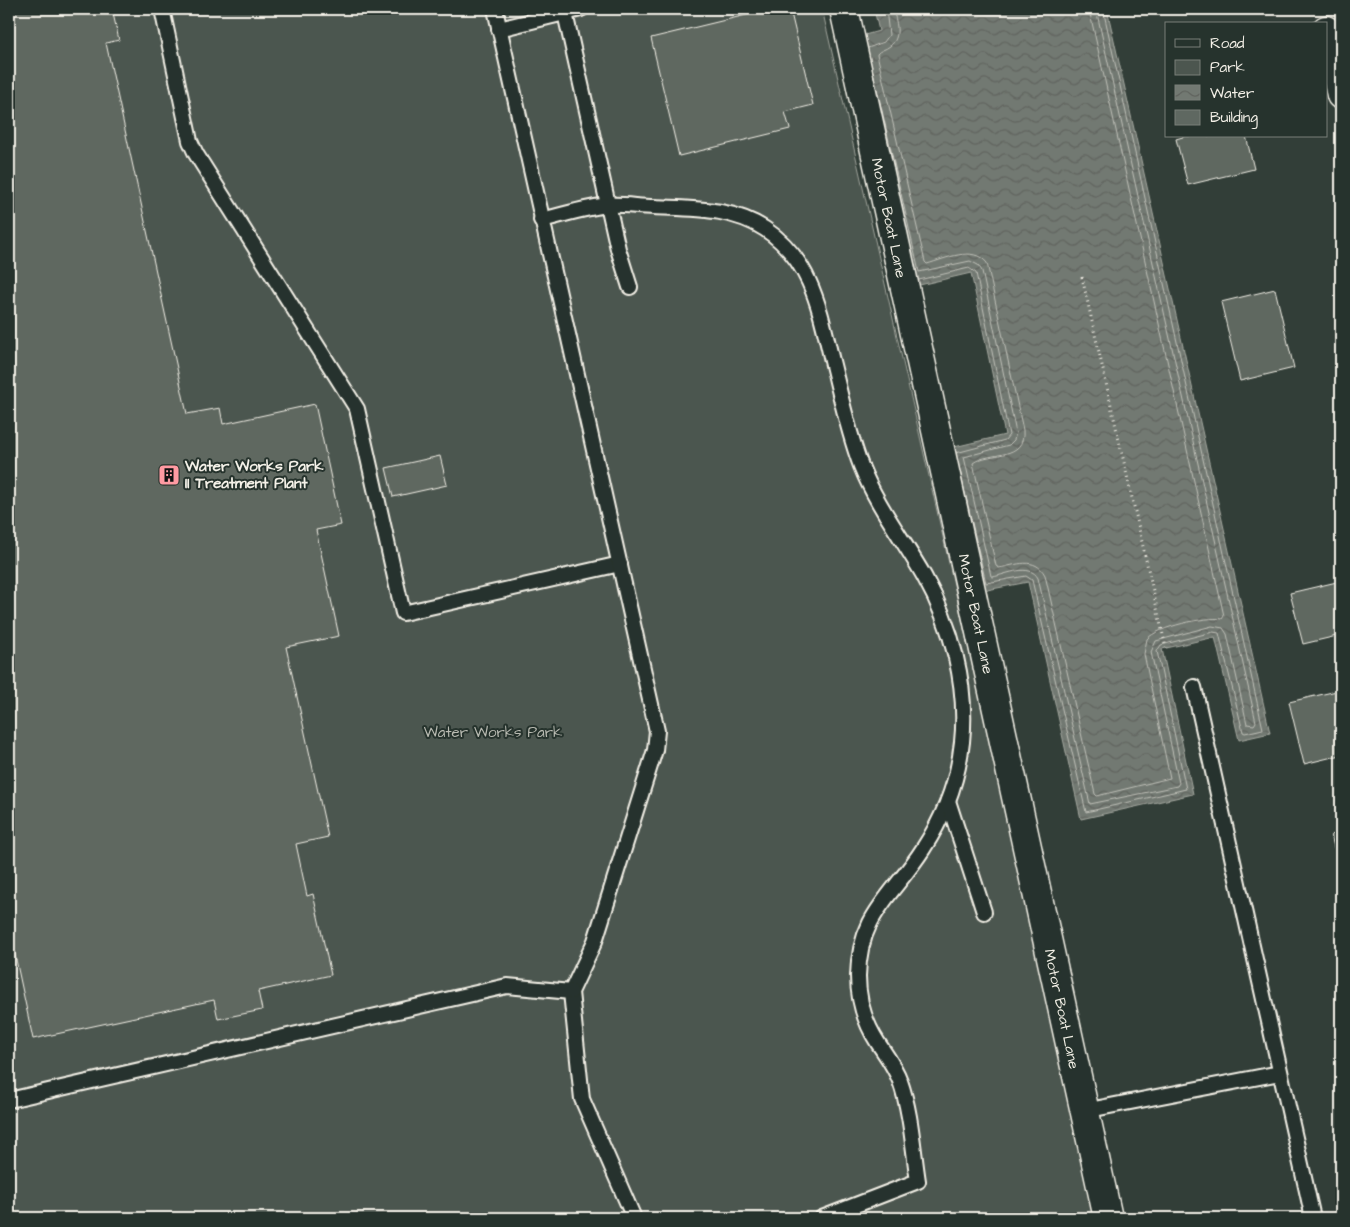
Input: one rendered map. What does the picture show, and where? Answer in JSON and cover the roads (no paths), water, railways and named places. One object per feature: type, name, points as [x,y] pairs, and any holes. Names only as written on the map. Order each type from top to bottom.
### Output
[{"type":"street","name":"Motor Boat Lane","points":[[844,9],[1108,1218]]},
{"type":"street","points":[[1321,9],[1324,22]]},
{"type":"street","points":[[1328,39],[1341,95]]},
{"type":"lane","points":[[162,9],[190,141],[196,154],[357,409],[403,613],[620,564]]},
{"type":"lane","points":[[495,9],[657,731],[655,750],[595,941],[571,992],[582,1099],[634,1218]]},
{"type":"lane","points":[[499,29],[581,9]]},
{"type":"lane","points":[[565,13],[609,205],[630,287]]},
{"type":"lane","points":[[541,220],[609,205],[713,210],[731,213],[765,229],[783,243],[798,260],[818,301],[844,412],[863,470],[887,519],[923,574],[935,597],[955,651],[963,712],[962,742],[957,772],[948,801],[922,850],[873,915],[865,933],[859,966],[859,990],[864,1013],[876,1040],[893,1065],[903,1092],[918,1181],[822,1218]]},
{"type":"lane","points":[[1194,687],[1313,1218]]},
{"type":"lane","points":[[948,801],[984,912]]},
{"type":"lane","points":[[9,1100],[507,986],[571,992]]},
{"type":"lane","points":[[1084,1111],[1280,1074]]},
{"type":"water","points":[[874,9],[1107,9],[1270,733],[1239,740],[1215,637],[1162,649],[1193,794],[1081,819],[1028,582],[982,591],[950,448],[1005,435],[971,273],[911,287],[854,38],[879,31]]},
{"type":"place","name":"Water Works Park II Treatment Plant","points":[[169,475]]},
{"type":"park label","name":"Water Works Park","points":[[493,732]]}]
